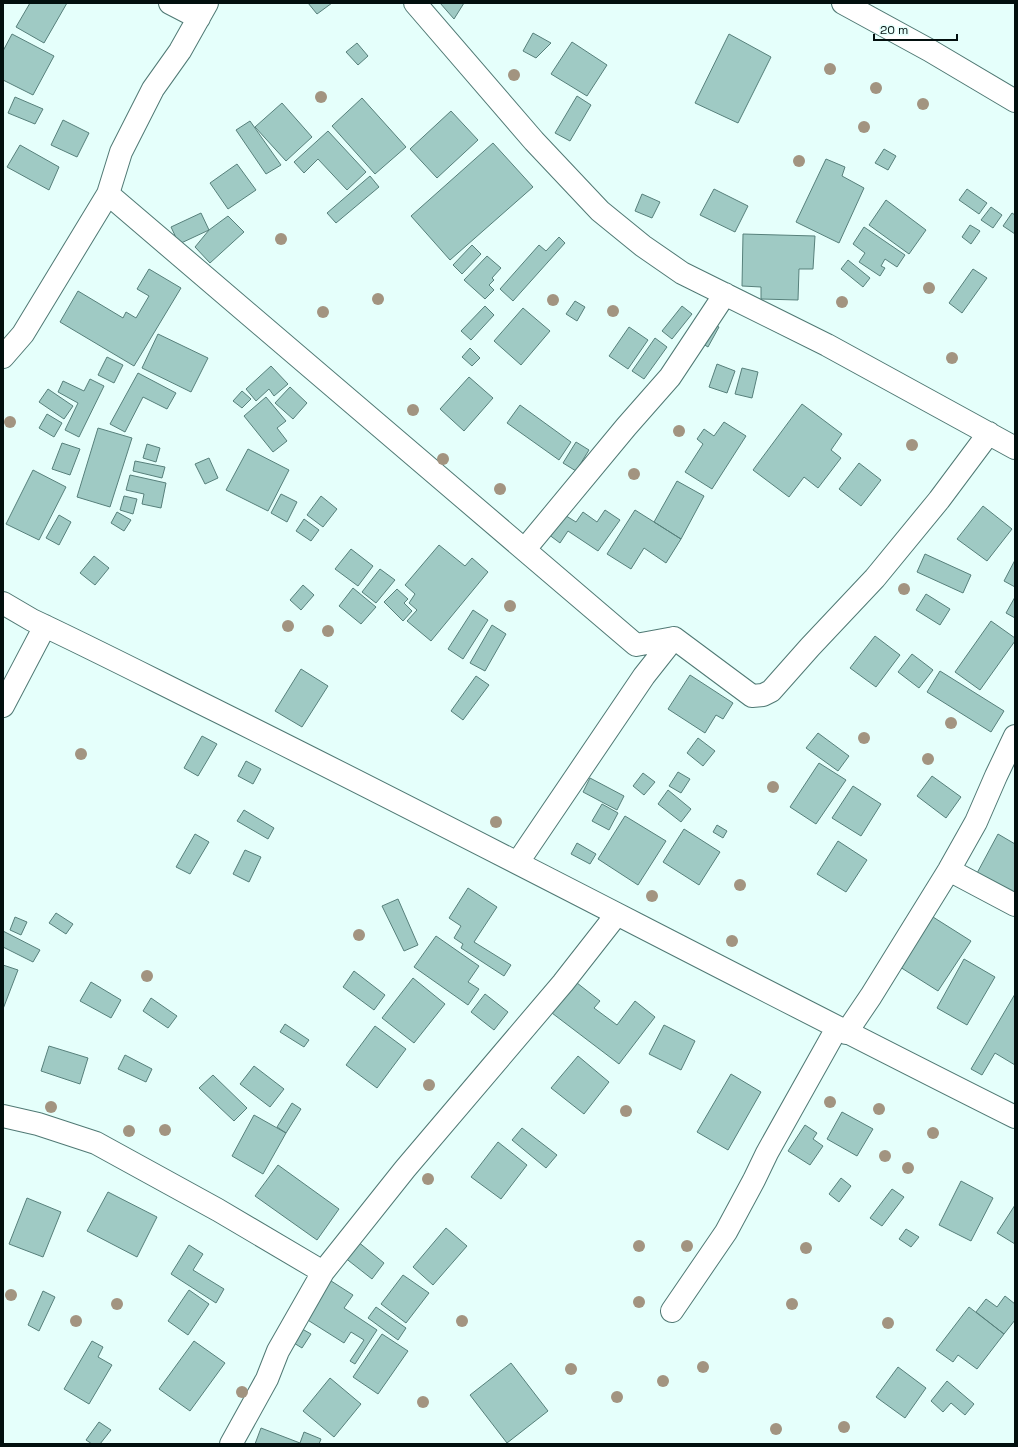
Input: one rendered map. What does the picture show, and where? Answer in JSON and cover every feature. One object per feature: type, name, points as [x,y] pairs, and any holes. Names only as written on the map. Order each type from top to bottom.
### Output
[{"type":"street","points":[[3,357],[23,334],[108,194],[121,152],[153,89],[180,51],[203,11],[170,3]]},
{"type":"street","points":[[414,3],[534,141],[600,211],[643,246],[682,273],[827,346],[1015,448]]},
{"type":"street","points":[[843,3],[929,50],[1015,101]]},
{"type":"street","points":[[108,194],[636,644],[674,638],[752,696],[772,692],[810,647],[875,578],[939,500],[989,433]]},
{"type":"street","points":[[525,549],[626,427],[670,377],[726,294]]},
{"type":"street","points":[[3,603],[45,626],[518,862],[841,1030],[1015,1117]]},
{"type":"street","points":[[3,706],[45,626]]},
{"type":"street","points":[[518,862],[644,676],[674,638]]},
{"type":"street","points":[[672,1311],[726,1232],[767,1153],[841,1030],[871,996],[949,870],[976,822],[1015,736]]},
{"type":"street","points":[[949,870],[1015,905]]},
{"type":"street","points":[[232,1444],[267,1379],[278,1351],[323,1272],[405,1169],[563,983],[617,914]]},
{"type":"street","points":[[3,1116],[38,1124],[96,1144],[218,1210],[323,1272]]},
{"type":"building","points":[[30,3],[67,3],[44,43],[16,27]]},
{"type":"building","points":[[308,3],[332,3],[317,14]]},
{"type":"building","points":[[440,3],[464,3],[454,19]]},
{"type":"building","points":[[533,33],[551,43],[536,58],[523,51]]},
{"type":"building","points":[[12,34],[54,56],[33,95],[3,80],[3,51]]},
{"type":"building","points":[[729,34],[771,57],[738,123],[695,103]]},
{"type":"building","points":[[572,42],[607,65],[587,96],[551,74]]},
{"type":"building","points":[[357,43],[368,56],[358,65],[346,52]]},
{"type":"building","points":[[577,96],[591,105],[570,141],[555,133]]},
{"type":"building","points":[[15,97],[43,109],[35,124],[8,113]]},
{"type":"building","points":[[362,98],[406,147],[375,174],[332,126]]},
{"type":"building","points":[[282,103],[312,137],[286,161],[255,127]]},
{"type":"building","points":[[451,111],[478,140],[437,178],[410,149]]},
{"type":"building","points":[[63,120],[89,133],[77,157],[51,145]]},
{"type":"building","points":[[250,121],[281,165],[266,174],[236,130]]},
{"type":"building","points":[[328,131],[366,172],[347,190],[318,159],[304,173],[294,162]]},
{"type":"building","points":[[493,143],[533,187],[450,260],[411,216]]},
{"type":"building","points":[[20,145],[59,167],[49,190],[7,167]]},
{"type":"building","points":[[884,149],[896,156],[888,170],[875,163]]},
{"type":"building","points":[[826,159],[845,167],[842,176],[864,188],[839,243],[796,222]]},
{"type":"building","points":[[237,164],[256,190],[228,209],[210,183]]},
{"type":"building","points":[[370,176],[379,187],[336,223],[327,213]]},
{"type":"building","points":[[714,189],[748,206],[735,232],[700,215]]},
{"type":"building","points":[[967,189],[987,203],[979,214],[959,200]]},
{"type":"building","points":[[642,194],[660,202],[652,218],[635,211]]},
{"type":"building","points":[[886,200],[926,230],[909,254],[869,225]]},
{"type":"building","points":[[991,207],[1002,215],[993,228],[981,220]]},
{"type":"building","points":[[201,213],[209,230],[179,244],[171,227]]},
{"type":"building","points":[[1012,213],[1015,215],[1015,234],[1003,226]]},
{"type":"building","points":[[228,216],[244,232],[210,263],[195,247],[209,230]]},
{"type":"building","points":[[970,225],[980,231],[971,244],[962,237]]},
{"type":"building","points":[[864,227],[905,255],[897,267],[885,259],[881,266],[885,268],[880,276],[859,262],[865,253],[853,244]]},
{"type":"building","points":[[743,234],[815,236],[813,269],[799,269],[798,300],[761,299],[761,287],[742,286]]},
{"type":"building","points":[[559,237],[565,243],[513,301],[500,289],[539,245],[546,251]]},
{"type":"building","points":[[472,245],[481,254],[462,274],[453,265]]},
{"type":"building","points":[[487,256],[501,268],[492,278],[494,280],[489,285],[494,290],[485,299],[464,280]]},
{"type":"building","points":[[848,260],[870,278],[863,287],[841,269]]},
{"type":"building","points":[[149,269],[181,288],[134,366],[60,322],[78,291],[123,318],[126,312],[136,318],[149,296],[137,289]]},
{"type":"building","points":[[973,269],[987,278],[962,313],[949,303]]},
{"type":"building","points":[[575,301],[585,307],[577,321],[566,314]]},
{"type":"building","points":[[485,306],[494,315],[471,340],[461,331]]},
{"type":"building","points":[[682,306],[692,314],[672,339],[662,331]]},
{"type":"building","points":[[523,308],[550,331],[521,365],[494,341]]},
{"type":"building","points":[[709,322],[719,327],[708,347],[698,341]]},
{"type":"building","points":[[629,327],[648,340],[628,369],[609,356]]},
{"type":"building","points":[[158,334],[208,358],[191,392],[142,368]]},
{"type":"building","points":[[655,338],[667,347],[644,379],[632,371]]},
{"type":"building","points":[[470,348],[480,358],[472,366],[462,357]]},
{"type":"building","points":[[107,357],[123,365],[114,383],[98,375]]},
{"type":"building","points":[[717,364],[735,371],[727,393],[709,387]]},
{"type":"building","points":[[271,366],[288,384],[274,396],[269,389],[256,401],[246,389]]},
{"type":"building","points":[[742,368],[758,372],[752,398],[735,394]]},
{"type":"building","points":[[138,373],[176,393],[167,409],[143,397],[125,432],[110,424]]},
{"type":"building","points":[[469,377],[493,398],[464,431],[440,409]]},
{"type":"building","points":[[90,379],[104,386],[79,437],[65,430],[78,403],[58,392],[63,381],[84,391]]},
{"type":"building","points":[[290,387],[307,403],[293,419],[275,403]]},
{"type":"building","points":[[48,389],[73,406],[64,419],[39,402]]},
{"type":"building","points":[[242,391],[251,399],[242,408],[233,401]]},
{"type":"building","points":[[266,397],[286,421],[277,428],[287,441],[273,452],[244,416]]},
{"type":"building","points":[[802,404],[842,434],[831,450],[841,458],[818,488],[804,477],[789,497],[753,470]]},
{"type":"building","points":[[520,405],[571,442],[559,460],[507,423]]},
{"type":"building","points":[[47,414],[62,423],[54,437],[39,428]]},
{"type":"building","points":[[724,422],[746,436],[712,489],[685,472],[703,444],[697,439],[704,429],[714,436]]},
{"type":"building","points":[[98,428],[132,438],[110,507],[77,497]]},
{"type":"building","points":[[576,442],[589,450],[576,471],[563,463]]},
{"type":"building","points":[[62,443],[80,449],[70,475],[52,469]]},
{"type":"building","points":[[147,444],[160,448],[156,462],[143,458]]},
{"type":"building","points":[[248,449],[289,470],[268,511],[226,490]]},
{"type":"building","points":[[209,458],[218,478],[205,484],[195,464]]},
{"type":"building","points":[[135,461],[165,467],[162,478],[133,471]]},
{"type":"building","points":[[859,463],[881,480],[861,506],[839,489]]},
{"type":"building","points":[[33,470],[66,487],[39,540],[6,524]]},
{"type":"building","points":[[130,475],[166,483],[161,508],[142,504],[144,494],[126,490]]},
{"type":"building","points":[[677,481],[704,496],[681,539],[654,522]]},
{"type":"building","points":[[281,494],[297,502],[287,522],[271,513]]},
{"type":"building","points":[[124,496],[137,499],[133,514],[120,510]]},
{"type":"building","points":[[321,496],[337,509],[323,527],[307,515]]},
{"type":"building","points":[[983,506],[1012,529],[987,561],[957,539]]},
{"type":"building","points":[[605,510],[620,520],[598,551],[568,531],[560,543],[548,534],[563,514],[576,522],[583,512],[597,522]]},
{"type":"building","points":[[635,510],[681,539],[666,563],[644,548],[631,569],[607,554]]},
{"type":"building","points":[[117,512],[131,520],[124,531],[111,523]]},
{"type":"building","points":[[59,515],[71,522],[59,545],[46,538]]},
{"type":"building","points":[[304,519],[319,530],[311,541],[296,531]]},
{"type":"building","points":[[439,545],[465,566],[472,558],[488,572],[431,641],[407,621],[417,610],[409,603],[415,594],[405,585]]},
{"type":"building","points":[[351,549],[373,566],[358,586],[335,569]]},
{"type":"building","points":[[925,554],[971,575],[963,593],[917,572]]},
{"type":"building","points":[[94,556],[109,568],[95,585],[80,573]]},
{"type":"building","points":[[1015,560],[1015,587],[1004,581]]},
{"type":"building","points":[[380,569],[395,580],[376,603],[362,592]]},
{"type":"building","points":[[303,585],[314,595],[301,610],[290,600]]},
{"type":"building","points":[[353,588],[376,607],[361,624],[339,606]]},
{"type":"building","points":[[397,589],[408,599],[404,603],[412,611],[403,621],[384,602]]},
{"type":"building","points":[[926,594],[950,609],[940,625],[916,610]]},
{"type":"building","points":[[1015,597],[1015,618],[1006,613]]},
{"type":"building","points":[[473,610],[488,620],[463,659],[448,649]]},
{"type":"building","points":[[991,621],[1015,638],[1015,641],[980,690],[955,672]]},
{"type":"building","points":[[492,625],[506,634],[485,671],[470,663]]},
{"type":"building","points":[[875,636],[900,655],[876,687],[850,668]]},
{"type":"building","points":[[912,654],[933,670],[919,688],[898,672]]},
{"type":"building","points":[[301,669],[328,686],[302,727],[275,711]]},
{"type":"building","points":[[940,671],[1004,711],[991,732],[927,692]]},
{"type":"building","points":[[690,675],[733,703],[723,719],[716,715],[705,733],[668,709]]},
{"type":"building","points":[[476,676],[489,685],[463,720],[451,711]]},
{"type":"building","points":[[818,733],[849,756],[838,771],[806,748]]},
{"type":"building","points":[[202,736],[217,744],[198,776],[184,768]]},
{"type":"building","points":[[698,738],[715,751],[703,766],[687,753]]},
{"type":"building","points":[[246,761],[261,769],[253,784],[238,776]]},
{"type":"building","points":[[819,763],[846,780],[816,824],[790,807]]},
{"type":"building","points":[[678,772],[690,779],[681,793],[669,786]]},
{"type":"building","points":[[643,773],[655,782],[644,795],[633,786]]},
{"type":"building","points":[[932,776],[961,797],[946,818],[917,796]]},
{"type":"building","points":[[590,778],[624,796],[617,810],[583,792]]},
{"type":"building","points":[[853,786],[881,804],[861,836],[832,818]]},
{"type":"building","points":[[668,790],[691,809],[681,822],[658,804]]},
{"type":"building","points":[[602,804],[618,813],[609,830],[592,821]]},
{"type":"building","points":[[244,810],[274,828],[268,839],[237,821]]},
{"type":"building","points":[[625,816],[666,841],[638,885],[598,859]]},
{"type":"building","points":[[717,825],[727,831],[723,838],[713,832]]},
{"type":"building","points":[[684,829],[720,852],[699,885],[663,862]]},
{"type":"building","points":[[195,834],[209,842],[190,874],[176,867]]},
{"type":"building","points":[[998,834],[1015,844],[1015,896],[976,875]]},
{"type":"building","points":[[838,841],[867,860],[846,892],[817,874]]},
{"type":"building","points":[[577,843],[596,854],[590,864],[571,854]]},
{"type":"building","points":[[245,850],[261,857],[249,882],[233,874]]},
{"type":"building","points":[[468,888],[497,907],[474,942],[511,965],[504,976],[461,948],[463,944],[454,938],[461,926],[449,918]]},
{"type":"building","points":[[398,899],[418,945],[404,951],[382,906]]},
{"type":"building","points":[[56,913],[73,924],[66,934],[49,923]]},
{"type":"building","points":[[15,917],[27,922],[21,935],[10,930]]},
{"type":"building","points":[[933,917],[971,941],[938,991],[900,967]]},
{"type":"building","points":[[3,931],[40,950],[33,962],[3,947]]},
{"type":"building","points":[[436,936],[479,966],[468,982],[479,989],[468,1005],[414,967]]},
{"type":"building","points":[[964,959],[995,977],[967,1025],[937,1008]]},
{"type":"building","points":[[3,965],[18,970],[3,1009]]},
{"type":"building","points":[[354,971],[385,995],[374,1010],[343,987]]},
{"type":"building","points":[[413,978],[445,1004],[414,1043],[382,1018]]},
{"type":"building","points":[[572,979],[600,1001],[594,1008],[617,1025],[635,1001],[655,1017],[619,1064],[548,1010]]},
{"type":"building","points":[[91,982],[121,1000],[111,1018],[80,1001]]},
{"type":"building","points":[[485,994],[508,1012],[494,1030],[471,1012]]},
{"type":"building","points":[[1015,994],[1015,1065],[995,1053],[982,1075],[971,1069]]},
{"type":"building","points":[[151,998],[177,1016],[168,1028],[143,1011]]},
{"type":"building","points":[[285,1024],[309,1040],[304,1047],[280,1032]]},
{"type":"building","points":[[664,1025],[695,1041],[681,1070],[649,1054]]},
{"type":"building","points":[[375,1026],[406,1049],[377,1088],[346,1065]]},
{"type":"building","points":[[49,1046],[88,1058],[80,1084],[41,1071]]},
{"type":"building","points":[[125,1055],[152,1069],[146,1082],[118,1069]]},
{"type":"building","points":[[578,1056],[609,1082],[584,1114],[551,1088]]},
{"type":"building","points":[[254,1066],[284,1089],[270,1107],[240,1084]]},
{"type":"building","points":[[731,1074],[761,1092],[728,1150],[697,1132]]},
{"type":"building","points":[[213,1075],[247,1108],[234,1121],[199,1088]]},
{"type":"building","points":[[292,1103],[301,1109],[286,1133],[277,1127]]},
{"type":"building","points":[[842,1112],[873,1129],[857,1156],[827,1139]]},
{"type":"building","points":[[254,1115],[286,1133],[263,1174],[232,1156]]},
{"type":"building","points":[[805,1125],[817,1133],[813,1139],[823,1146],[810,1165],[788,1151]]},
{"type":"building","points":[[522,1128],[557,1155],[546,1168],[512,1140]]},
{"type":"building","points":[[498,1142],[527,1165],[501,1199],[471,1177]]},
{"type":"building","points":[[278,1165],[339,1209],[317,1240],[255,1196]]},
{"type":"building","points":[[841,1178],[851,1186],[839,1202],[829,1194]]},
{"type":"building","points":[[961,1181],[993,1198],[971,1241],[939,1225]]},
{"type":"building","points":[[892,1189],[904,1197],[882,1226],[870,1218]]},
{"type":"building","points":[[108,1192],[157,1217],[137,1257],[87,1231]]},
{"type":"building","points":[[27,1198],[61,1212],[43,1257],[9,1244]]},
{"type":"building","points":[[1015,1205],[1015,1244],[997,1233]]},
{"type":"building","points":[[446,1228],[467,1246],[433,1285],[413,1267]]},
{"type":"building","points":[[906,1229],[919,1237],[911,1247],[899,1239]]},
{"type":"building","points":[[357,1241],[384,1263],[372,1279],[344,1257]]},
{"type":"building","points":[[189,1245],[203,1254],[193,1270],[224,1289],[216,1303],[171,1274]]},
{"type":"building","points":[[403,1275],[429,1293],[406,1323],[381,1304]]},
{"type":"building","points":[[328,1279],[353,1295],[344,1308],[377,1330],[355,1364],[350,1361],[364,1340],[351,1332],[344,1343],[303,1317]]},
{"type":"building","points":[[189,1290],[209,1304],[188,1335],[168,1321]]},
{"type":"building","points":[[43,1291],[55,1297],[39,1331],[28,1325]]},
{"type":"building","points":[[1005,1296],[1015,1304],[1015,1320],[1004,1334],[976,1312],[986,1299],[997,1307]]},
{"type":"building","points":[[376,1307],[406,1328],[398,1340],[368,1318]]},
{"type":"building","points":[[969,1307],[1004,1334],[977,1369],[958,1355],[953,1362],[936,1350]]},
{"type":"building","points":[[297,1326],[311,1334],[302,1348],[289,1340]]},
{"type":"building","points":[[382,1334],[408,1351],[378,1394],[353,1377]]},
{"type":"building","points":[[92,1341],[103,1347],[98,1357],[112,1365],[89,1404],[64,1389]]},
{"type":"building","points":[[194,1341],[225,1363],[190,1411],[159,1389]]},
{"type":"building","points":[[511,1363],[548,1411],[507,1443],[470,1395]]},
{"type":"building","points":[[898,1367],[926,1388],[905,1418],[876,1397]]},
{"type":"building","points":[[330,1378],[361,1404],[334,1437],[303,1411]]},
{"type":"building","points":[[947,1381],[974,1404],[965,1415],[951,1403],[943,1412],[931,1401]]},
{"type":"building","points":[[99,1422],[111,1430],[100,1444],[92,1444],[86,1440]]},
{"type":"building","points":[[261,1428],[300,1443],[304,1432],[321,1439],[319,1444],[255,1444]]}]
